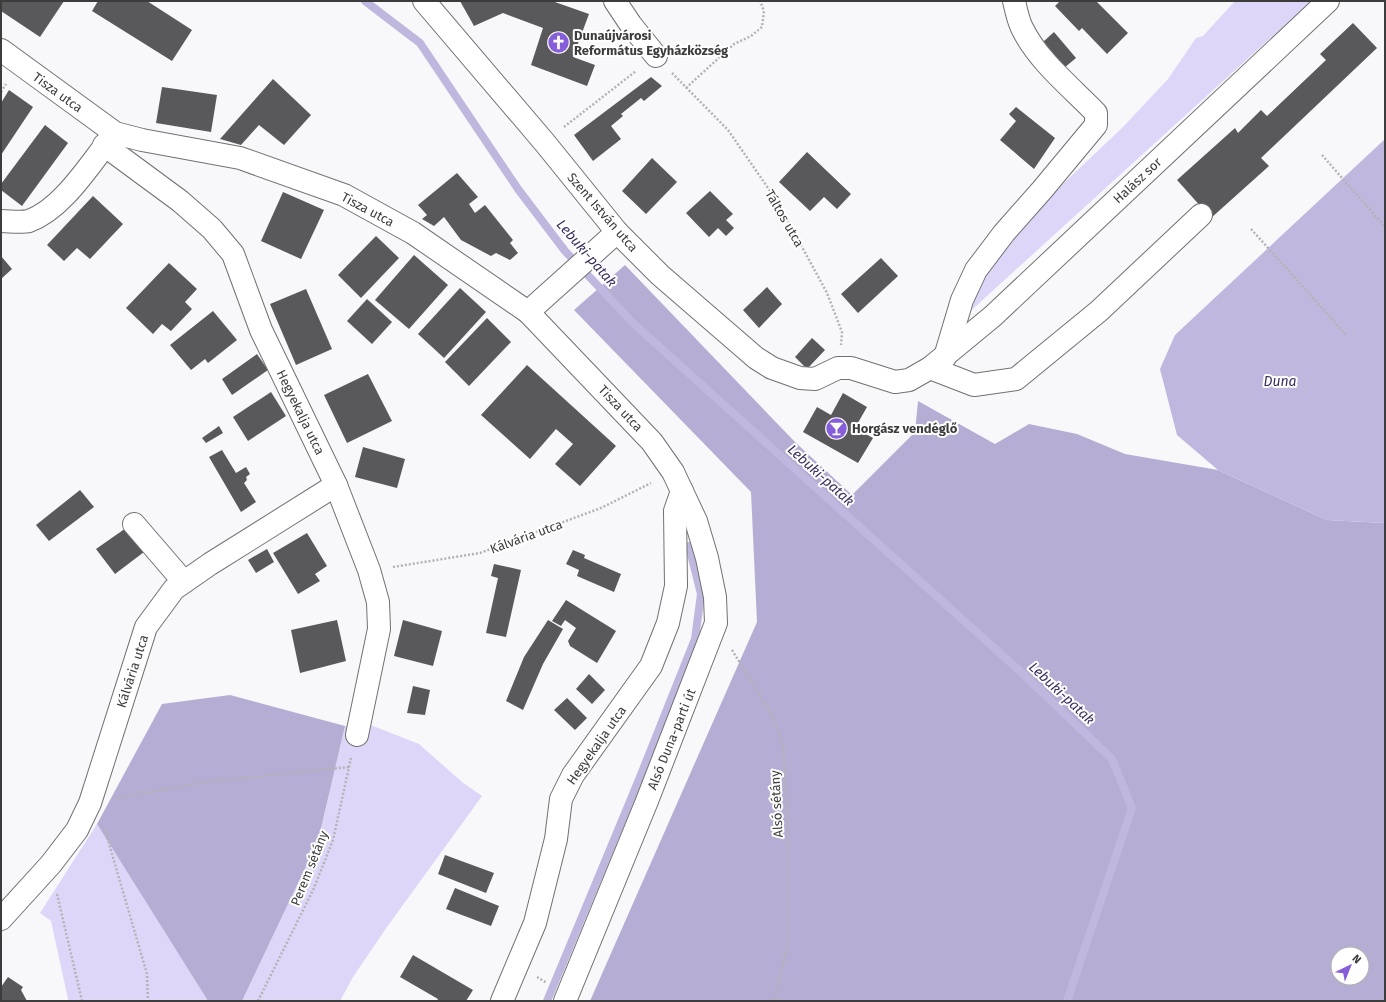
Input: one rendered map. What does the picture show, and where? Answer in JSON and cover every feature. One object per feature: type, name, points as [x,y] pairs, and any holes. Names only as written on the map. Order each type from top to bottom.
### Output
[{"type":"street","name":"Szent István utca","points":[[424,1],[545,143],[617,232],[666,280],[756,358],[772,368],[800,378],[815,379],[838,368]]},
{"type":"street","points":[[615,1],[631,25],[656,56]]},
{"type":"street","points":[[1014,1],[1021,27],[1051,67],[1096,113],[1096,125],[1004,233],[976,270],[962,300],[938,363],[974,385],[1016,379],[1099,311],[1201,215]]},
{"type":"street","name":"Halász sor","points":[[838,368],[851,368],[895,382],[909,380],[938,363],[993,316],[1328,1]]},
{"type":"street","name":"Tisza utca","points":[[1,50],[110,139],[142,140],[240,158],[344,195],[413,233],[528,312],[642,431],[678,482]]},
{"type":"street","points":[[1,221],[28,221],[44,213],[67,194],[110,139]]},
{"type":"street","name":"Hegyekalja utca","points":[[110,139],[212,229],[233,254],[262,330],[336,485],[369,570],[378,602],[379,629],[357,735]]},
{"type":"street","points":[[528,312],[617,232]]},
{"type":"street","name":"Hegyekalja utca","points":[[502,1001],[535,923],[556,839],[561,799],[573,775],[651,666],[668,623],[676,586],[676,511],[678,482]]},
{"type":"street","name":"Alsó Duna-parti út","points":[[565,1001],[647,801],[716,623],[715,597],[707,558],[696,521],[678,482]]},
{"type":"street","name":"Kálvária utca","points":[[1,919],[51,864],[77,830],[90,803],[146,627],[159,607],[174,589],[184,582],[336,485]]},
{"type":"street","points":[[134,524],[184,582]]},
{"type":"path","name":"Táltos utca","points":[[760,1],[764,11],[762,28],[751,36],[734,44],[686,88],[728,130],[777,201],[810,261],[827,293],[842,332],[838,368]]},
{"type":"path","points":[[545,143],[656,56]]},
{"type":"path","points":[[1322,155],[1385,227]]},
{"type":"path","points":[[1251,229],[1346,336]]},
{"type":"path","name":"Kálvária utca","points":[[369,570],[480,553],[678,482]]},
{"type":"path","name":"Alsó sétány","points":[[716,623],[771,713],[783,744],[788,822],[788,943],[774,1001]]},
{"type":"path","name":"Perem sétány","points":[[258,1001],[314,888],[333,840],[357,735]]},
{"type":"path","points":[[148,1001],[147,974],[105,828],[98,813],[90,803],[204,782],[349,767]]},
{"type":"path","points":[[51,864],[82,1001]]},
{"type":"shaded area","points":[[1235,1],[1311,1],[965,316],[974,287],[1047,199],[1123,127],[1168,79],[1196,38],[1203,36]]},
{"type":"shaded area","points":[[625,265],[795,442],[852,495],[915,432],[918,401],[995,444],[1029,424],[1077,434],[1125,454],[1218,470],[1327,520],[1385,523],[1385,1001],[590,1001],[757,622],[751,492],[574,310]]},
{"type":"shaded area","points":[[230,695],[345,726],[318,841],[242,1001],[208,1001],[97,824],[162,704]]},
{"type":"shaded area","points":[[368,724],[419,744],[462,782],[482,796],[387,927],[353,977],[340,1001],[242,1001],[318,841],[345,726]]},
{"type":"shaded area","points":[[97,824],[208,1001],[67,1001],[68,999],[51,921],[40,913]]},
{"type":"water","name":"Duna","points":[[1385,139],[1385,523],[1327,520],[1218,470],[1177,435],[1160,369],[1175,335]]},
{"type":"building","points":[[1,1],[64,1],[40,37],[1,11]]},
{"type":"building","points":[[98,1],[147,1],[192,30],[172,61],[92,11]]},
{"type":"building","name":"Dunaújvárosi Református Egyházközség","points":[[460,1],[552,1],[589,14],[573,57],[595,65],[587,86],[531,65],[543,28],[503,13],[474,26]]},
{"type":"building","points":[[1060,1],[1096,1],[1128,33],[1107,54],[1082,28],[1079,31],[1055,6]]},
{"type":"building","points":[[1353,23],[1377,48],[1261,158],[1269,166],[1211,218],[1177,180],[1235,128],[1238,133],[1261,110],[1267,116],[1326,60],[1320,54]]},
{"type":"building","points":[[1054,32],[1076,58],[1064,68],[1043,42]]},
{"type":"building","points":[[651,77],[662,86],[644,101],[641,98],[621,114],[623,116],[611,126],[621,139],[593,161],[574,135]]},
{"type":"building","points":[[273,79],[311,115],[284,145],[259,125],[241,145],[220,139]]},
{"type":"building","points":[[162,87],[217,95],[211,132],[156,123]]},
{"type":"building","points":[[9,90],[33,107],[1,155],[1,103]]},
{"type":"building","points":[[1016,107],[1055,138],[1034,169],[1000,140],[1016,121],[1009,114]]},
{"type":"building","points":[[45,125],[68,143],[22,206],[1,190],[1,184]]},
{"type":"building","points":[[807,152],[851,194],[837,209],[824,197],[810,211],[779,182]]},
{"type":"building","points":[[652,158],[677,182],[646,214],[622,191]]},
{"type":"building","points":[[457,173],[478,197],[469,204],[475,213],[485,205],[513,240],[510,243],[518,253],[510,260],[496,253],[491,256],[461,240],[444,217],[434,226],[422,219],[427,215],[418,205]]},
{"type":"building","points":[[710,191],[733,214],[726,220],[734,228],[726,236],[718,228],[709,237],[686,213]]},
{"type":"building","points":[[283,192],[324,210],[301,259],[261,241]]},
{"type":"building","points":[[93,196],[123,224],[90,259],[77,248],[64,261],[47,245]]},
{"type":"building","points":[[376,236],[399,258],[361,298],[338,275]]},
{"type":"building","points":[[414,255],[448,285],[409,329],[375,300]]},
{"type":"building","points":[[1,256],[12,269],[1,279]]},
{"type":"building","points":[[881,258],[898,276],[858,313],[841,294]]},
{"type":"building","points":[[169,263],[197,289],[185,302],[192,309],[171,331],[162,324],[153,334],[126,308]]},
{"type":"building","points":[[767,287],[782,304],[759,328],[743,310]]},
{"type":"building","points":[[460,288],[486,312],[444,358],[418,334]]},
{"type":"building","points":[[306,289],[332,349],[296,365],[270,304]]},
{"type":"building","points":[[367,299],[392,322],[372,344],[347,321]]},
{"type":"building","points":[[213,311],[237,340],[208,363],[205,359],[191,370],[170,345]]},
{"type":"building","points":[[487,318],[511,342],[469,386],[445,362]]},
{"type":"building","points":[[812,338],[825,350],[807,369],[795,357]]},
{"type":"building","points":[[257,354],[268,370],[232,395],[222,379]]},
{"type":"building","points":[[527,365],[616,446],[580,486],[555,464],[573,444],[556,429],[530,459],[481,415]]},
{"type":"building","points":[[368,374],[392,421],[347,443],[324,395]]},
{"type":"building","points":[[271,392],[286,416],[248,441],[233,417]]},
{"type":"building","points":[[843,393],[867,407],[855,428],[873,438],[858,463],[803,432],[817,407],[831,415]]},
{"type":"building","points":[[219,426],[223,433],[206,443],[202,438]]},
{"type":"building","points":[[363,447],[405,459],[397,488],[355,477]]},
{"type":"building","points":[[222,450],[236,473],[246,467],[250,474],[246,477],[247,480],[244,483],[256,502],[241,512],[209,457]]},
{"type":"building","points":[[80,490],[94,507],[49,541],[36,525]]},
{"type":"building","points":[[126,528],[144,552],[115,574],[96,549]]},
{"type":"building","points":[[307,533],[327,566],[315,574],[320,581],[298,594],[273,553]]},
{"type":"building","points":[[267,549],[274,562],[256,573],[248,560]]},
{"type":"building","points":[[573,550],[585,555],[584,558],[621,574],[614,592],[577,576],[579,570],[566,564]]},
{"type":"building","points":[[494,564],[521,570],[506,637],[486,633],[498,578],[491,576]]},
{"type":"building","points":[[566,600],[616,631],[597,663],[570,646],[568,641],[576,628],[565,620],[561,626],[552,621]]},
{"type":"building","points":[[337,620],[346,661],[300,673],[291,630]]},
{"type":"building","points":[[403,620],[442,631],[433,666],[394,656]]},
{"type":"building","points":[[548,620],[563,629],[543,664],[523,710],[506,701],[524,657]]},
{"type":"building","points":[[589,674],[605,690],[592,704],[576,689]]},
{"type":"building","points":[[413,686],[430,690],[425,715],[407,713]]},
{"type":"building","points":[[567,698],[587,718],[575,730],[554,710]]},
{"type":"building","points":[[445,855],[494,873],[486,893],[438,874]]},
{"type":"building","points":[[455,888],[499,906],[491,926],[446,909]]},
{"type":"building","points":[[413,955],[473,990],[466,1001],[437,1001],[438,999],[400,977]]},
{"type":"building","points":[[8,977],[23,987],[21,990],[27,1001],[1,1001],[1,987]]},
{"type":"waterway","name":"Lebuki-patak","points":[[365,1],[420,43],[518,189],[565,251],[634,324],[1022,673],[1112,759],[1132,808],[1067,1001]]},
{"type":"waterway","points":[[547,1001],[640,777],[695,639],[701,594],[689,546]]},
{"type":"place","name":"Dunaújvárosi Református Egyházközség","points":[[558,42]]},
{"type":"place","name":"Horgász vendéglő","points":[[836,428]]}]
